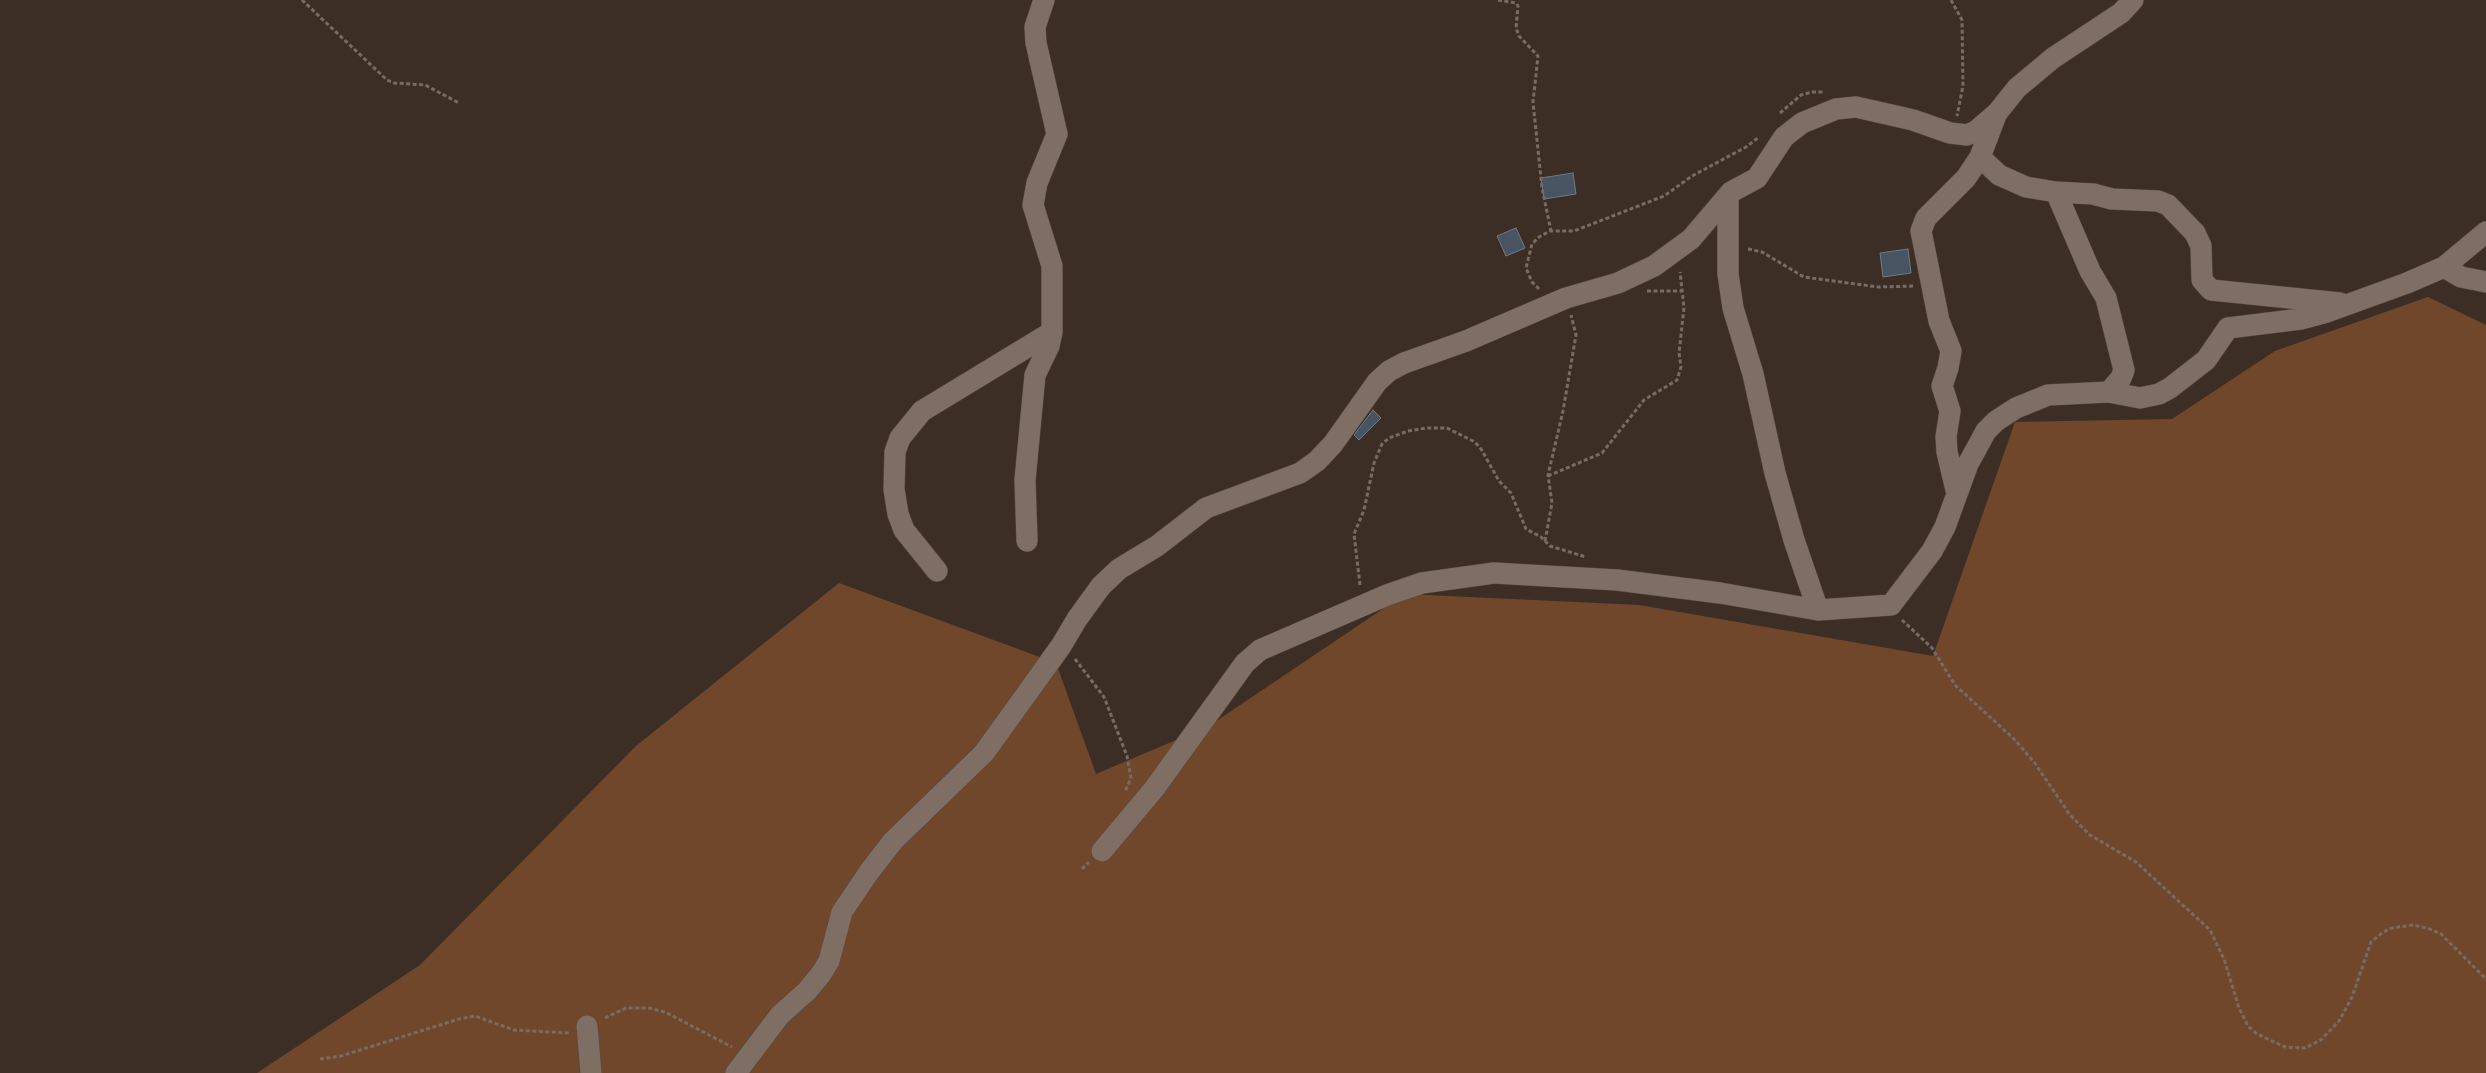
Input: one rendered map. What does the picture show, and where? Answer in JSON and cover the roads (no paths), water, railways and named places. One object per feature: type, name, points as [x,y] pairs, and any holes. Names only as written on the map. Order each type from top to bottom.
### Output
[{"type":"street","points":[[1027,541],[1025,480],[1035,375],[1049,346],[1052,332],[1052,266],[1033,205],[1036,183],[1057,134],[1036,44],[1035,27],[1044,0]]},
{"type":"street","points":[[736,1073],[780,1016],[807,991],[821,974],[829,961],[842,912],[893,840],[984,754],[1061,646],[1077,619],[1101,586],[1119,568],[1157,546],[1206,508],[1300,473],[1317,461],[1333,444],[1377,382],[1389,371],[1404,363],[1466,341],[1559,300],[1640,275],[1691,239],[1732,192],[1757,178],[1790,130],[1836,109],[1856,107],[1967,135],[1976,131],[1998,113],[2017,88],[2052,58],[2122,14],[2133,0]]},
{"type":"street","points":[[1957,494],[1947,452],[1946,437],[1950,415],[1942,386],[1951,351],[1939,321],[1923,246],[1922,225],[1935,207],[1966,178],[1980,157],[1998,113]]},
{"type":"street","points":[[1980,157],[1999,175],[2012,182],[2056,192],[2072,191],[2112,199],[2158,201],[2168,205],[2195,232],[2200,246],[2202,280],[2211,290],[2315,302],[2353,303]]},
{"type":"street","points":[[2056,192],[2090,271],[2106,298],[2124,370],[2121,378],[2110,392]]},
{"type":"street","points":[[1728,196],[1728,274],[1733,308],[1753,374],[1775,473],[1791,530],[1818,610]]},
{"type":"street","points":[[1102,851],[1154,789],[1251,657],[1260,650],[1361,606],[1422,583],[1494,573],[1617,580],[1720,593],[1818,610],[1887,606],[1894,603],[1932,551],[1945,527],[1968,464],[1986,431],[1996,421],[2016,408],[2048,395],[2110,392],[2140,398],[2158,394],[2170,388],[2206,360],[2225,331],[2232,327],[2301,319],[2353,303],[2444,267],[2486,232]]},
{"type":"street","points":[[2444,267],[2460,277],[2486,282]]},
{"type":"street","points":[[937,571],[904,530],[898,514],[894,490],[895,452],[900,438],[922,411],[1052,332]]},
{"type":"street","points":[[587,1026],[591,1073]]}]
